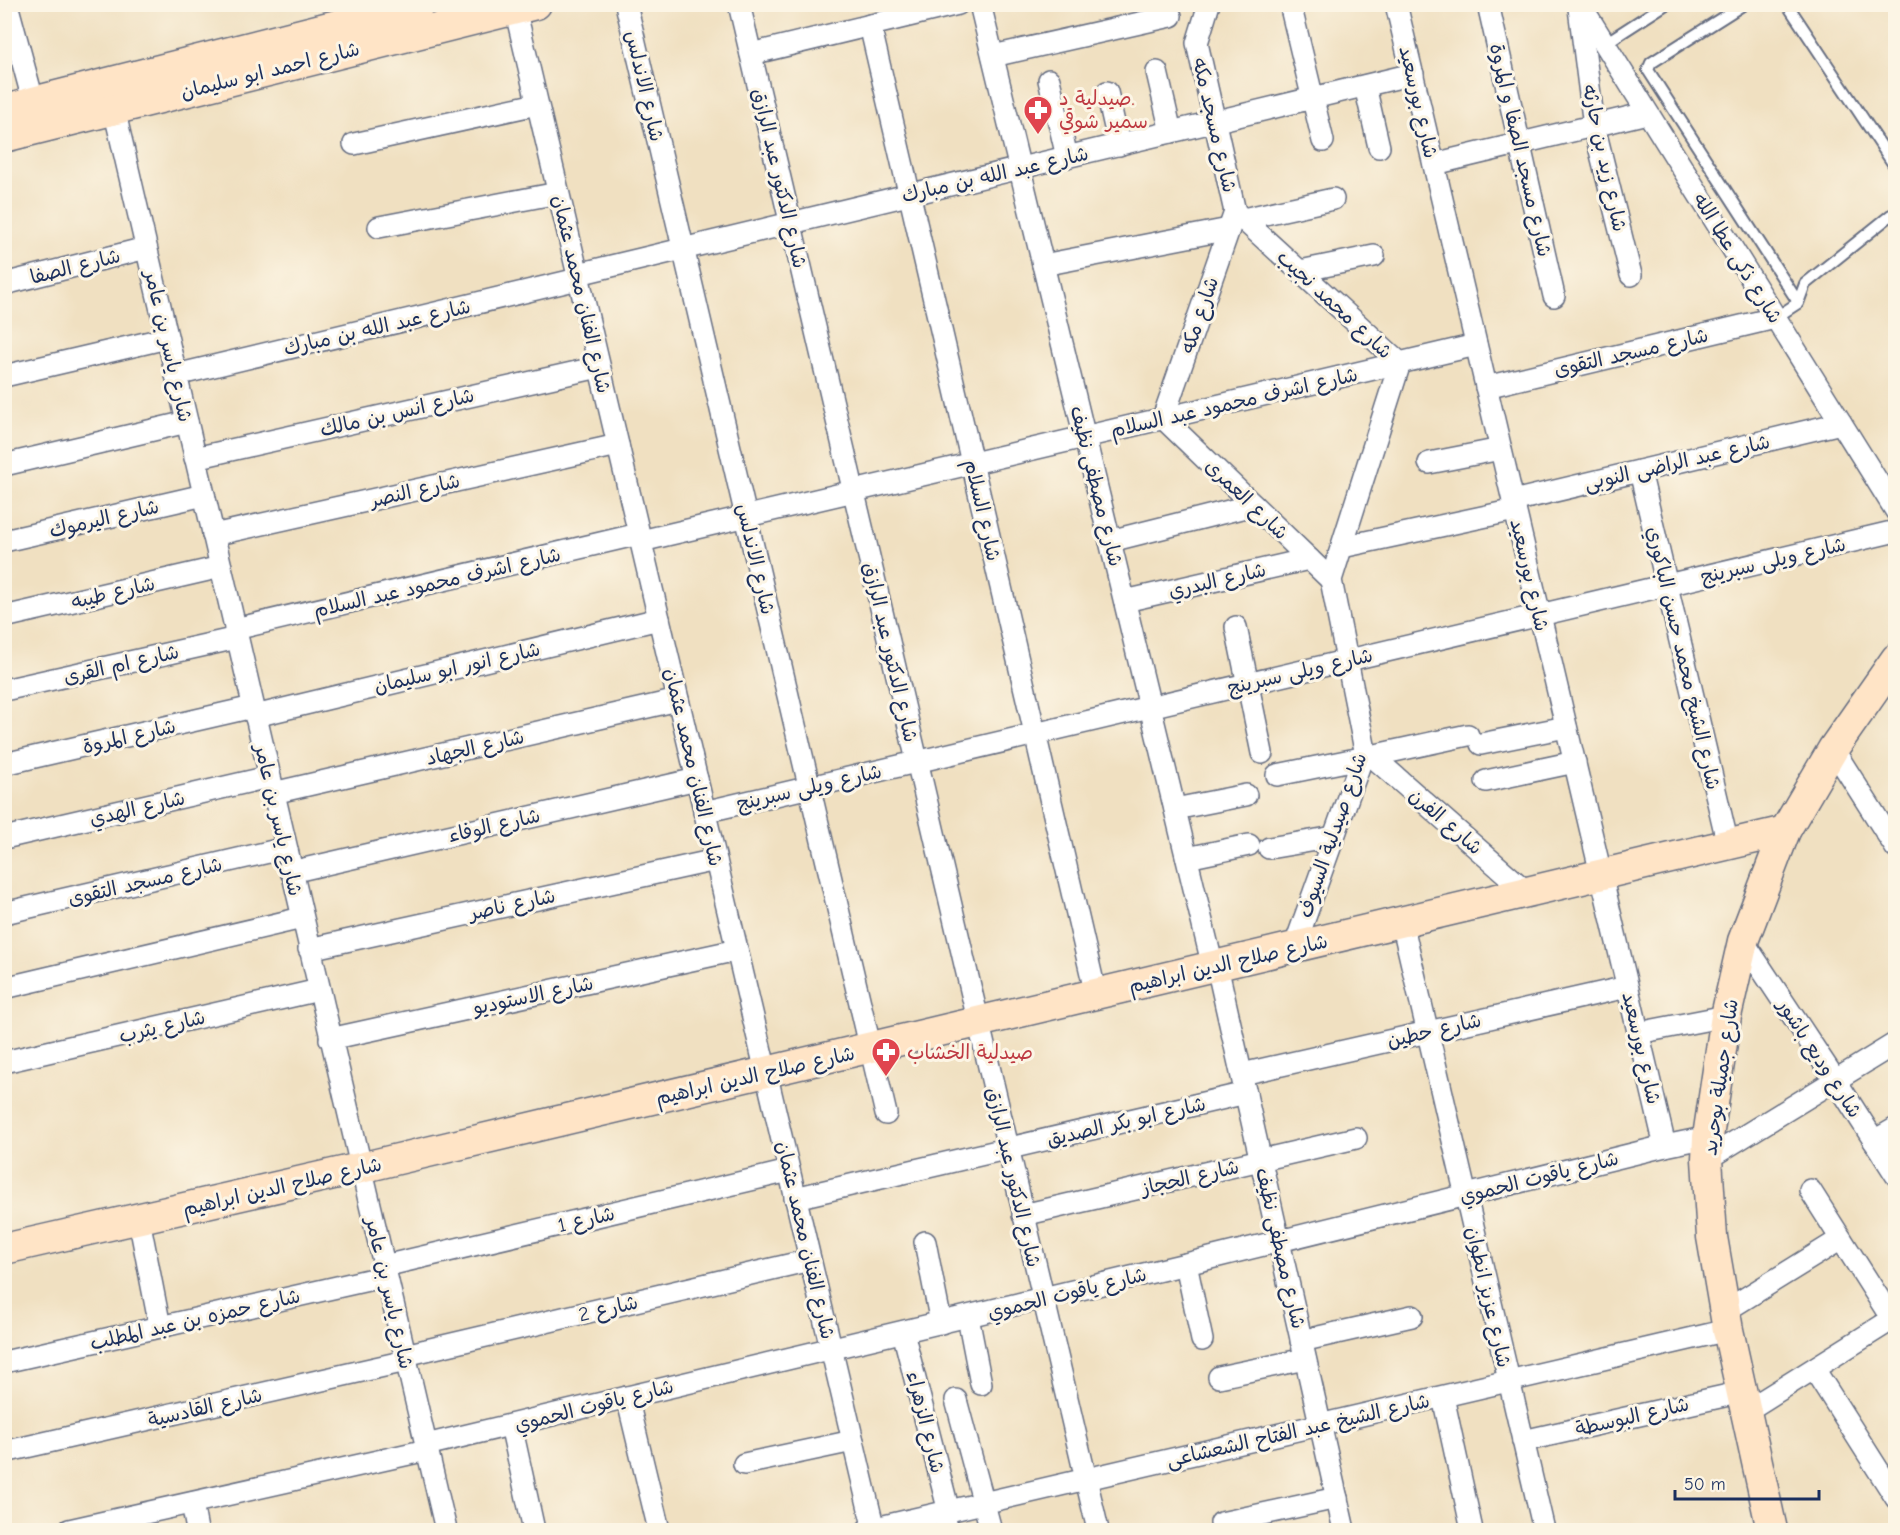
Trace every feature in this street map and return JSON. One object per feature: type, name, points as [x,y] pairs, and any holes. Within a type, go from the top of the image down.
[{"type":"street","points":[[7,4],[37,115]]},
{"type":"street","name":"شارع احمد ابو سليمان","points":[[4,138],[37,115],[153,85],[420,4]]},
{"type":"street","name":"شارع الاندلس","points":[[626,4],[886,1114]]},
{"type":"street","name":"شارع الدكتور عبد الرازق","points":[[739,4],[1098,1530]]},
{"type":"street","points":[[751,54],[958,4]]},
{"type":"street","name":"شارع مصطفى نظيف","points":[[980,4],[1175,809],[1244,1083],[1344,1530]]},
{"type":"street","name":"شارع مسجد مكه","points":[[1209,4],[1197,42],[1236,220]]},
{"type":"street","points":[[1290,4],[1323,141]]},
{"type":"street","name":"شارع بورسعيد","points":[[1396,4],[1665,1146]]},
{"type":"street","name":"شارع مسجد الصفا و المروة","points":[[1488,4],[1554,296]]},
{"type":"street","name":"شارع ذكى عطا الله","points":[[1579,4],[1896,511]]},
{"type":"street","name":"شارع زيد بن حارثه","points":[[1579,4],[1594,126],[1630,275]]},
{"type":"street","name":"شارع احمد ابو سليمان","points":[[4,111],[37,115],[114,109],[153,85],[521,6]]},
{"type":"street","name":"شارع الفنان محمد عثمان","points":[[521,6],[537,104],[853,1441],[872,1530]]},
{"type":"street","points":[[993,56],[1166,10],[1197,42]]},
{"type":"street","name":"شارع السلام","points":[[870,25],[1096,995]]},
{"type":"street","points":[[1157,72],[1171,132]]},
{"type":"street","name":"شارع عبد الله بن مبارك","points":[[176,375],[578,277],[683,249],[1413,74]]},
{"type":"street","points":[[1049,80],[1067,157]]},
{"type":"street","points":[[1365,86],[1379,147]]},
{"type":"street","points":[[1107,92],[1119,145]]},
{"type":"street","points":[[354,144],[537,104]]},
{"type":"street","name":"شارع ياسر بن عامر","points":[[114,109],[446,1530]]},
{"type":"street","points":[[1434,164],[1647,113]]},
{"type":"street","points":[[379,227],[558,193]]},
{"type":"street","points":[[1043,265],[1333,199]]},
{"type":"street","name":"شارع محمد نجيب","points":[[1236,220],[1300,271],[1400,363],[1331,580]]},
{"type":"street","name":"شارع مكه","points":[[1162,418],[1236,220]]},
{"type":"street","name":"شارع الصفا","points":[[4,284],[146,248]]},
{"type":"street","points":[[1300,271],[1374,256]]},
{"type":"street","name":"شارع مسجد التقوى","points":[[1486,387],[1775,318]]},
{"type":"street","points":[[4,376],[167,338]]},
{"type":"street","name":"شارع اشرف محمود عبد السلام","points":[[236,634],[640,537],[746,516],[1476,345]]},
{"type":"street","name":"شارع انس بن مالك","points":[[195,458],[599,367]]},
{"type":"street","name":"شارع العمرى","points":[[1162,418],[1331,580]]},
{"type":"street","points":[[4,465],[187,422]]},
{"type":"street","name":"شارع عبد الراضى النوبى","points":[[1342,547],[1514,505],[1640,471],[1841,423]]},
{"type":"street","name":"شارع النصر","points":[[213,535],[618,445]]},
{"type":"street","points":[[1429,463],[1501,448]]},
{"type":"street","name":"شارع الشيخ محمد حسن الباكوري","points":[[1640,471],[1728,845]]},
{"type":"street","name":"شارع اليرموك","points":[[4,542],[204,495]]},
{"type":"street","points":[[1110,541],[1253,505]]},
{"type":"street","name":"شارع ويلى سبرينج","points":[[704,812],[1896,531]]},
{"type":"street","name":"شارع البدري","points":[[1125,601],[1309,559]]},
{"type":"street","name":"شارع طيبه","points":[[4,616],[220,567]]},
{"type":"street","name":"شارع صيدلية السيوف","points":[[1294,948],[1366,755],[1331,580]]},
{"type":"street","name":"شارع انور ابو سليمان","points":[[254,712],[659,619]]},
{"type":"street","points":[[1236,627],[1262,753]]},
{"type":"street","name":"شارع ام القرى","points":[[4,690],[236,634]]},
{"type":"street","name":"شارع جميلة بوحريد","points":[[1769,1530],[1712,1237],[1707,1148],[1726,1016],[1743,941],[1785,831],[1833,749],[1896,659]]},
{"type":"street","name":"شارع الجهاد","points":[[271,785],[678,700]]},
{"type":"street","name":"شارع المروة","points":[[4,764],[254,712]]},
{"type":"street","points":[[1277,775],[1366,755],[1566,727]]},
{"type":"street","points":[[1833,749],[1896,848]]},
{"type":"street","name":"شارع الفرن","points":[[1366,755],[1528,892]]},
{"type":"street","points":[[1486,781],[1575,762]]},
{"type":"street","name":"شارع الوفاء","points":[[291,872],[697,779]]},
{"type":"street","name":"شارع الهدي","points":[[4,838],[271,785]]},
{"type":"street","points":[[1175,809],[1246,795]]},
{"type":"street","name":"شارع صلاح الدين ابراهيم","points":[[4,1250],[766,1073],[1785,831]]},
{"type":"street","points":[[1187,858],[1334,837]]},
{"type":"street","name":"شارع مسجد التقوى","points":[[4,913],[286,848]]},
{"type":"street","name":"شارع ناصر","points":[[309,949],[716,860]]},
{"type":"street","points":[[4,988],[302,918]]},
{"type":"street","name":"شارع عزيز انطوان","points":[[1402,922],[1544,1530]]},
{"type":"street","name":"شارع وديع باشور","points":[[1743,941],[1896,1175]]},
{"type":"street","name":"شارع الاستوديو","points":[[330,1039],[737,950]]},
{"type":"street","name":"شارع حطين","points":[[1244,1083],[1428,1032],[1627,987]]},
{"type":"street","name":"شارع يثرب","points":[[4,1062],[319,990]]},
{"type":"street","points":[[1638,1033],[1726,1016]]},
{"type":"street","name":"شارع ياقوت الحموي","points":[[69,1530],[426,1448],[511,1425],[1279,1242],[1665,1146],[1707,1148],[1836,1081],[1896,1043]]},
{"type":"street","name":"شارع ابو بكر الصديق","points":[[795,1198],[1007,1148],[1244,1083]]},
{"type":"street","points":[[1874,1141],[1896,1128]]},
{"type":"street","name":"شارع الحجاز","points":[[1023,1215],[1356,1138]]},
{"type":"street","name":"شارع 1","points":[[385,1271],[789,1171]]},
{"type":"street","points":[[1809,1190],[1894,1318]]},
{"type":"street","points":[[139,1219],[160,1327]]},
{"type":"street","name":"شارع الشيخ عبد الفتاح الشعشاعى","points":[[872,1530],[946,1518],[984,1503],[1509,1381],[1727,1321],[1841,1239]]},
{"type":"street","points":[[924,1242],[941,1323]]},
{"type":"street","name":"شارع 2","points":[[405,1358],[810,1260]]},
{"type":"street","points":[[1186,1264],[1202,1340]]},
{"type":"street","name":"شارع حمزه بن عبد المطلب","points":[[4,1362],[160,1327],[385,1271]]},
{"type":"street","points":[[1219,1377],[1412,1316]]},
{"type":"street","points":[[968,1317],[981,1384]]},
{"type":"street","name":"شارع البوسطة","points":[[1523,1441],[1744,1401],[1814,1369],[1894,1318]]},
{"type":"street","name":"شارع الزهراء","points":[[903,1332],[946,1518]]},
{"type":"street","name":"شارع القادسية","points":[[4,1452],[405,1358]]},
{"type":"street","points":[[1814,1369],[1896,1498]]},
{"type":"street","points":[[627,1397],[659,1530]]},
{"type":"street","points":[[1443,1397],[1472,1530]]},
{"type":"street","points":[[956,1400],[991,1530]]},
{"type":"street","points":[[511,1425],[534,1530]]},
{"type":"street","points":[[744,1464],[853,1441]]},
{"type":"street","points":[[1221,1523],[1337,1498]]},
{"type":"street","points":[[192,1503],[197,1530]]},
{"type":"lane","points":[[1604,44],[1666,4]]},
{"type":"lane","points":[[1744,4],[1650,63],[1648,70],[1798,302]]},
{"type":"lane","points":[[1787,4],[1896,168]]},
{"type":"lane","points":[[1775,318],[1798,302],[1805,284],[1891,215]]},
{"type":"place","name":"صيدلية د. سمير شوقي","points":[[1038,136]]},
{"type":"place","name":"صيدلية الخشاب","points":[[886,1078]]}]
